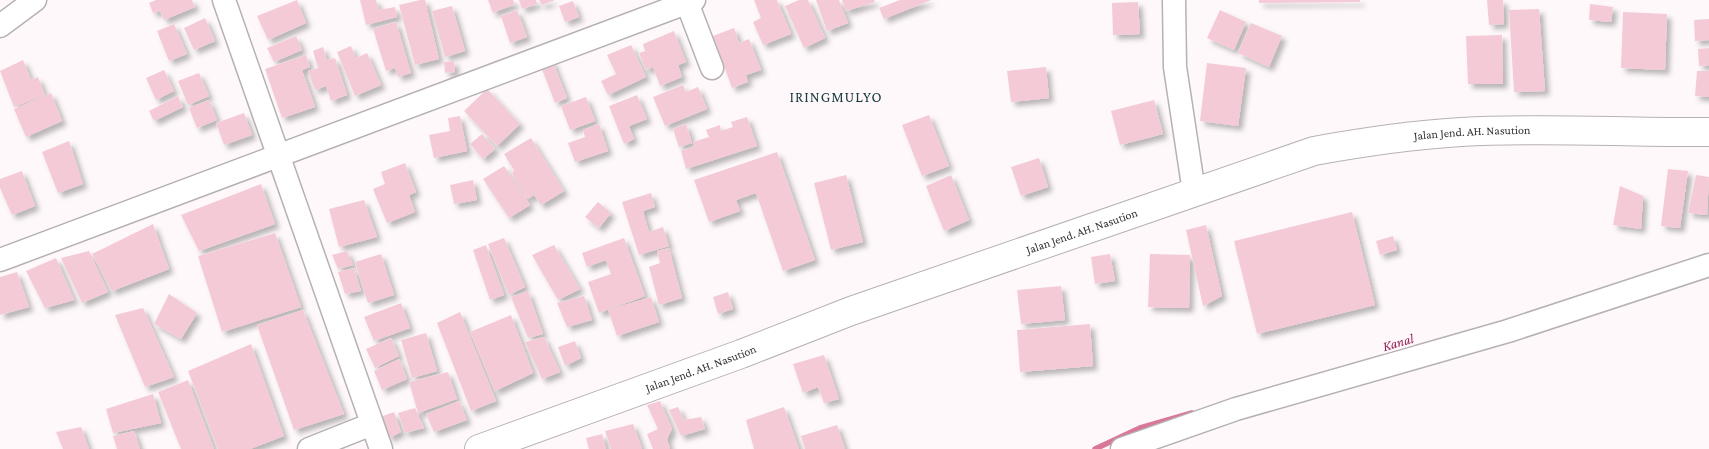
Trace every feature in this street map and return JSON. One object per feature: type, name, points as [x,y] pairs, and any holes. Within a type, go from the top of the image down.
[{"type":"highway","name":"Jalan Jend. AH. Nasution","points":[[479,449],[741,354],[851,311],[1314,151],[1380,139],[1462,132],[1535,130],[1709,132]]},
{"type":"street","points":[[0,26],[36,0]]},
{"type":"street","points":[[224,0],[381,449]]},
{"type":"street","points":[[1174,0],[1175,67],[1194,192]]},
{"type":"street","points":[[0,260],[689,1],[712,68]]},
{"type":"street","points":[[1122,449],[1236,409],[1508,331],[1709,265]]},
{"type":"street","points":[[309,449],[372,424]]},
{"type":"building","points":[[156,0],[192,0],[195,7],[164,20],[160,11],[153,13],[149,3]]},
{"type":"building","points":[[297,0],[306,23],[268,40],[257,16]]},
{"type":"building","points":[[360,0],[376,0],[379,10],[395,7],[397,17],[366,25]]},
{"type":"building","points":[[425,0],[439,59],[415,65],[399,5]]},
{"type":"building","points":[[488,0],[513,0],[515,4],[493,13]]},
{"type":"building","points":[[519,0],[536,0],[537,4],[522,9]]},
{"type":"building","points":[[539,0],[555,0],[542,5]]},
{"type":"building","points":[[754,0],[777,0],[791,34],[763,45],[753,22],[761,18]]},
{"type":"building","points":[[799,0],[808,0],[825,38],[804,48],[785,6]]},
{"type":"building","points":[[816,0],[839,0],[848,23],[827,31]]},
{"type":"building","points":[[842,0],[874,0],[875,2],[846,11]]},
{"type":"building","points":[[900,0],[931,0],[884,19],[879,8]]},
{"type":"building","points":[[1259,0],[1360,0],[1360,2],[1259,3]]},
{"type":"building","points":[[1487,0],[1503,0],[1504,24],[1489,25]]},
{"type":"building","points":[[573,1],[579,17],[565,22],[559,6]]},
{"type":"building","points":[[1138,2],[1140,34],[1113,35],[1112,3]]},
{"type":"building","points":[[1590,4],[1613,7],[1611,22],[1589,20]]},
{"type":"building","points":[[452,6],[465,51],[445,57],[432,11]]},
{"type":"building","points":[[1539,9],[1545,91],[1514,92],[1509,10]]},
{"type":"building","points":[[517,10],[527,37],[510,43],[501,16]]},
{"type":"building","points":[[1220,10],[1246,22],[1234,50],[1207,38]]},
{"type":"building","points":[[1623,12],[1667,14],[1665,70],[1621,68]]},
{"type":"building","points":[[205,18],[215,41],[194,50],[184,28]]},
{"type":"building","points":[[1709,19],[1709,40],[1695,41],[1694,20]]},
{"type":"building","points":[[396,22],[411,73],[398,77],[395,68],[386,71],[373,29]]},
{"type":"building","points":[[1251,23],[1282,36],[1269,67],[1238,53]]},
{"type":"building","points":[[174,24],[187,54],[169,61],[157,31]]},
{"type":"building","points":[[734,28],[739,43],[749,39],[761,70],[746,75],[748,82],[732,88],[713,36]]},
{"type":"building","points":[[674,31],[686,62],[678,65],[682,77],[660,86],[653,67],[646,70],[639,53],[645,51],[643,44]]},
{"type":"building","points":[[1502,35],[1503,84],[1468,84],[1466,36]]},
{"type":"building","points":[[296,36],[302,50],[274,62],[267,48]]},
{"type":"building","points":[[631,45],[646,77],[608,95],[601,81],[616,74],[607,55]]},
{"type":"building","points":[[351,46],[356,58],[367,53],[381,85],[355,96],[337,52]]},
{"type":"building","points":[[323,47],[327,60],[335,58],[347,95],[331,101],[326,86],[315,90],[308,71],[318,68],[313,51]]},
{"type":"building","points":[[1709,48],[1709,65],[1699,66],[1698,49]]},
{"type":"building","points":[[306,55],[310,67],[302,70],[315,107],[282,118],[265,69]]},
{"type":"building","points":[[23,60],[31,80],[38,77],[45,95],[14,107],[0,71]]},
{"type":"building","points":[[552,60],[567,98],[555,103],[540,64]]},
{"type":"building","points":[[454,61],[455,72],[445,73],[444,62]]},
{"type":"building","points":[[1207,63],[1246,68],[1238,126],[1200,121]]},
{"type":"building","points":[[1046,67],[1049,98],[1011,102],[1007,71]]},
{"type":"building","points":[[164,70],[174,91],[156,100],[146,78]]},
{"type":"building","points":[[1697,71],[1709,71],[1709,97],[1695,96]]},
{"type":"building","points":[[199,73],[209,96],[188,105],[178,81]]},
{"type":"building","points":[[683,85],[686,92],[698,87],[707,109],[665,126],[653,97]]},
{"type":"building","points":[[487,89],[520,124],[497,146],[464,111]]},
{"type":"building","points":[[51,93],[62,121],[26,137],[14,109]]},
{"type":"building","points":[[637,95],[647,119],[629,126],[634,139],[624,144],[609,106]]},
{"type":"building","points":[[178,96],[183,107],[154,121],[149,111]]},
{"type":"building","points":[[586,97],[595,121],[570,130],[561,106]]},
{"type":"building","points":[[209,100],[217,120],[197,128],[189,108]]},
{"type":"building","points":[[1154,100],[1163,134],[1120,145],[1111,111]]},
{"type":"building","points":[[244,113],[252,135],[224,145],[216,123]]},
{"type":"building","points":[[929,115],[949,166],[922,176],[902,125]]},
{"type":"building","points":[[460,116],[467,151],[434,158],[429,135],[450,131],[448,118]]},
{"type":"building","points":[[747,117],[757,146],[686,169],[681,151],[695,146],[693,142],[709,137],[706,130],[720,125],[721,131],[733,127],[731,122]]},
{"type":"building","points":[[599,124],[608,151],[575,162],[568,143],[585,137],[583,130]]},
{"type":"building","points":[[686,124],[692,143],[679,147],[673,129]]},
{"type":"building","points":[[482,134],[495,149],[483,159],[470,144]]},
{"type":"building","points":[[531,138],[564,191],[541,205],[534,195],[527,199],[512,174],[514,170],[504,154]]},
{"type":"building","points":[[69,141],[83,184],[58,193],[42,152]]},
{"type":"building","points":[[777,152],[815,260],[783,271],[756,193],[736,200],[740,211],[709,222],[694,180]]},
{"type":"building","points":[[1039,158],[1048,187],[1021,196],[1011,167]]},
{"type":"building","points":[[405,163],[416,192],[409,195],[415,212],[387,223],[373,189],[385,184],[381,172]]},
{"type":"building","points":[[504,166],[530,205],[509,218],[483,179]]},
{"type":"building","points":[[1668,169],[1688,171],[1680,228],[1661,226]]},
{"type":"building","points":[[22,171],[35,206],[12,215],[0,188],[0,179]]},
{"type":"building","points":[[846,175],[863,242],[831,250],[814,183]]},
{"type":"building","points":[[951,175],[969,220],[944,231],[926,186]]},
{"type":"building","points":[[1696,175],[1709,177],[1707,215],[1688,213]]},
{"type":"building","points":[[473,180],[477,200],[454,204],[450,185]]},
{"type":"building","points":[[261,184],[275,224],[199,251],[181,215]]},
{"type":"building","points":[[1620,186],[1643,196],[1641,229],[1613,225]]},
{"type":"building","points":[[651,193],[655,207],[643,211],[649,232],[663,227],[669,246],[639,255],[622,202]]},
{"type":"building","points":[[364,200],[377,237],[339,247],[329,209]]},
{"type":"building","points":[[598,202],[611,213],[599,228],[585,217]]},
{"type":"building","points":[[1352,212],[1375,305],[1257,334],[1234,241]]},
{"type":"building","points":[[153,224],[169,269],[112,291],[92,254]]},
{"type":"building","points":[[1206,225],[1222,296],[1203,306],[1186,230]]},
{"type":"building","points":[[275,233],[301,307],[222,332],[198,256]]},
{"type":"building","points":[[1393,236],[1397,250],[1380,255],[1376,241]]},
{"type":"building","points":[[504,238],[525,287],[509,295],[488,244]]},
{"type":"building","points":[[624,238],[645,296],[599,313],[588,282],[611,274],[606,260],[587,267],[582,253]]},
{"type":"building","points":[[486,245],[504,295],[490,300],[473,250]]},
{"type":"building","points":[[554,245],[580,289],[558,300],[532,255]]},
{"type":"building","points":[[669,248],[682,298],[659,305],[649,267],[660,263],[657,251]]},
{"type":"building","points":[[89,251],[108,292],[82,303],[61,258]]},
{"type":"building","points":[[347,251],[353,265],[338,269],[332,255]]},
{"type":"building","points":[[381,254],[394,295],[368,303],[355,262]]},
{"type":"building","points":[[1110,254],[1115,281],[1095,284],[1091,257]]},
{"type":"building","points":[[1150,254],[1190,255],[1189,308],[1148,307]]},
{"type":"building","points":[[56,258],[74,300],[45,308],[26,271]]},
{"type":"building","points":[[354,268],[361,291],[345,294],[338,272]]},
{"type":"building","points":[[17,272],[29,307],[0,315],[0,277]]},
{"type":"building","points":[[1061,286],[1065,320],[1021,324],[1017,290]]},
{"type":"building","points":[[528,291],[543,334],[528,338],[511,297]]},
{"type":"building","points":[[728,292],[733,309],[718,314],[713,297]]},
{"type":"building","points":[[169,294],[197,313],[181,339],[154,324]]},
{"type":"building","points":[[584,296],[592,320],[567,327],[557,303]]},
{"type":"building","points":[[651,297],[659,322],[617,336],[608,310]]},
{"type":"building","points":[[401,303],[410,328],[374,341],[364,317]]},
{"type":"building","points":[[143,308],[174,377],[145,387],[115,315]]},
{"type":"building","points":[[303,310],[344,414],[294,430],[257,325]]},
{"type":"building","points":[[460,312],[496,401],[471,411],[437,323]]},
{"type":"building","points":[[511,315],[533,373],[495,391],[470,332]]},
{"type":"building","points":[[1090,324],[1093,366],[1020,372],[1017,330]]},
{"type":"building","points":[[426,333],[437,371],[412,378],[401,340]]},
{"type":"building","points":[[544,337],[560,372],[542,379],[525,342]]},
{"type":"building","points":[[391,338],[399,356],[375,368],[366,349]]},
{"type":"building","points":[[575,341],[581,358],[565,366],[558,347]]},
{"type":"building","points":[[251,344],[284,436],[250,449],[218,449],[188,371]]},
{"type":"building","points":[[824,355],[839,399],[824,403],[818,387],[803,393],[793,364]]},
{"type":"building","points":[[399,359],[407,379],[382,390],[374,371]]},
{"type":"building","points":[[448,372],[457,399],[418,413],[409,382]]},
{"type":"building","points":[[188,380],[214,449],[181,449],[158,392]]},
{"type":"building","points":[[153,394],[161,423],[113,433],[106,409]]},
{"type":"building","points":[[459,401],[467,420],[434,432],[426,414]]},
{"type":"building","points":[[660,401],[672,429],[667,439],[670,449],[653,449],[647,434],[658,429],[647,405]]},
{"type":"building","points":[[678,407],[684,420],[701,417],[705,429],[681,436],[669,410]]},
{"type":"building","points":[[784,407],[799,449],[754,449],[746,420]]},
{"type":"building","points":[[415,408],[424,428],[405,433],[398,413]]},
{"type":"building","points":[[394,412],[401,432],[389,438],[380,417]]},
{"type":"building","points":[[633,424],[642,449],[611,449],[605,431]]},
{"type":"building","points":[[837,425],[845,449],[805,449],[801,436]]},
{"type":"building","points":[[81,427],[89,449],[63,449],[56,432]]},
{"type":"building","points":[[134,431],[140,449],[117,449],[113,436]]},
{"type":"building","points":[[602,434],[606,449],[589,449],[586,438]]},
{"type":"waterway","name":"Kanal","points":[[1095,449],[1140,428],[1192,413]]},
{"type":"district","name":"IRINGMULYO","points":[[836,97]]}]
